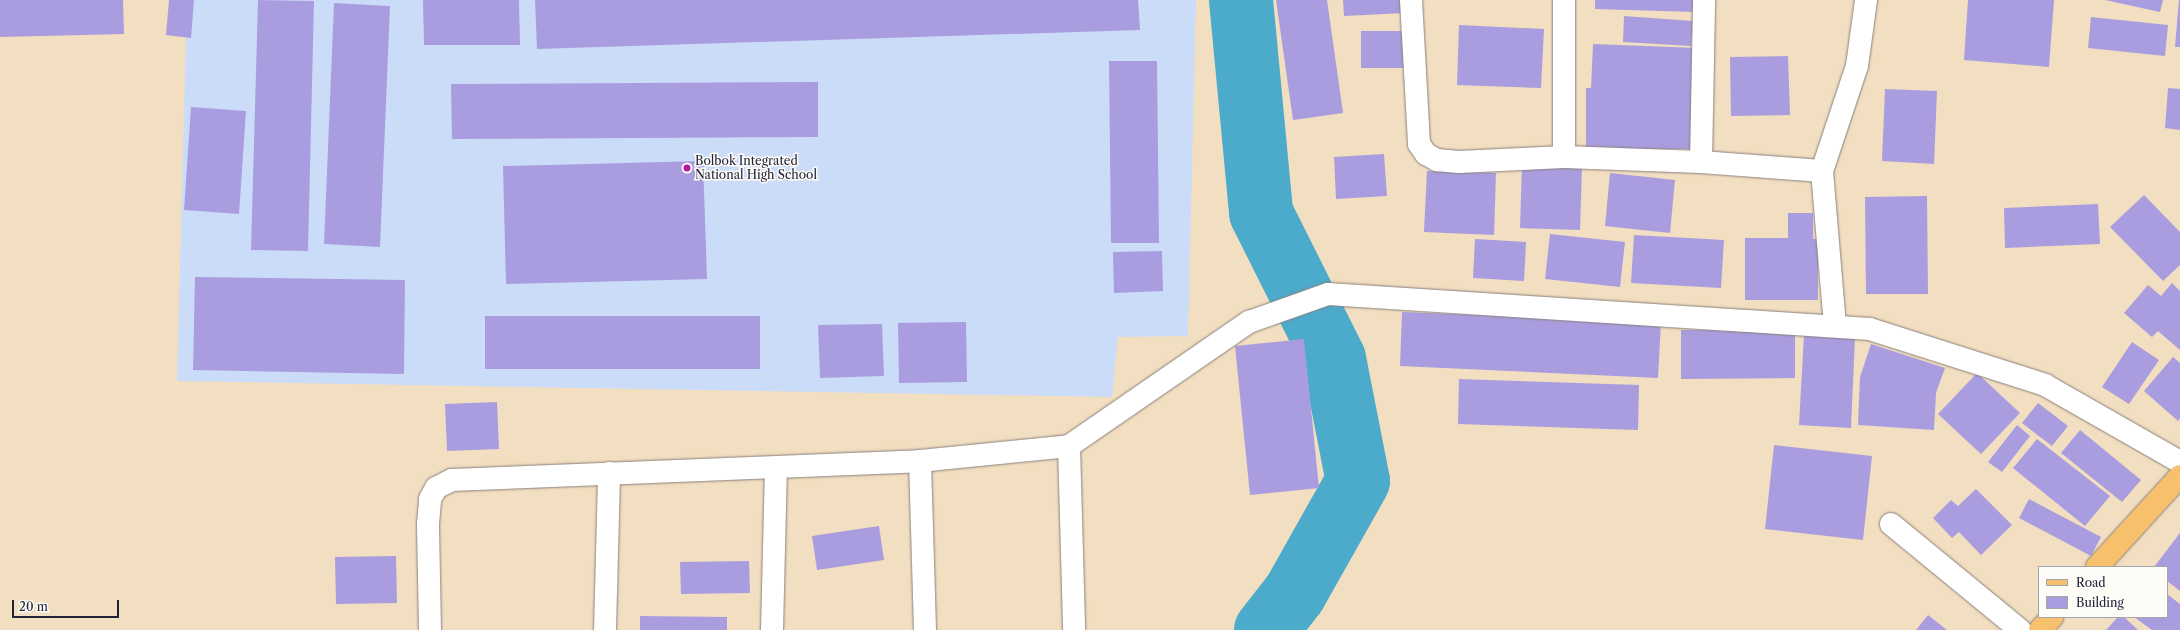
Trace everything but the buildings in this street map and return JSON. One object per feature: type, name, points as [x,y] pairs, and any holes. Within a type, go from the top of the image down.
[{"type":"main road","points":[[2098,566],[2180,476]]},
{"type":"main road","points":[[2040,630],[2051,618]]},
{"type":"street","points":[[1412,0],[1420,144],[1426,154],[1437,160],[1458,162],[1564,157],[1700,162],[1822,171]]},
{"type":"street","points":[[1564,0],[1564,157]]},
{"type":"street","points":[[1700,162],[1704,0]]},
{"type":"street","points":[[1835,326],[1822,171],[1857,66],[1866,0]]},
{"type":"street","points":[[430,630],[428,524],[430,499],[436,488],[452,480],[920,461],[1069,446],[1249,322],[1328,294],[1870,329],[2045,385],[2180,462]]},
{"type":"street","points":[[1069,446],[1074,630]]},
{"type":"street","points":[[920,461],[925,630]]},
{"type":"street","points":[[772,630],[776,468]]},
{"type":"street","points":[[605,630],[609,473]]},
{"type":"street","points":[[1891,524],[2020,630]]},
{"type":"shaded area","name":"Bolbok Integrated National High School","points":[[187,0],[1196,0],[1188,336],[1118,337],[1112,397],[177,381]]},
{"type":"waterway","points":[[1241,0],[1261,213],[1334,359],[1358,481],[1295,593],[1266,630]]},
{"type":"place","name":"Bolbok Integrated National High School","points":[[687,168]]}]
